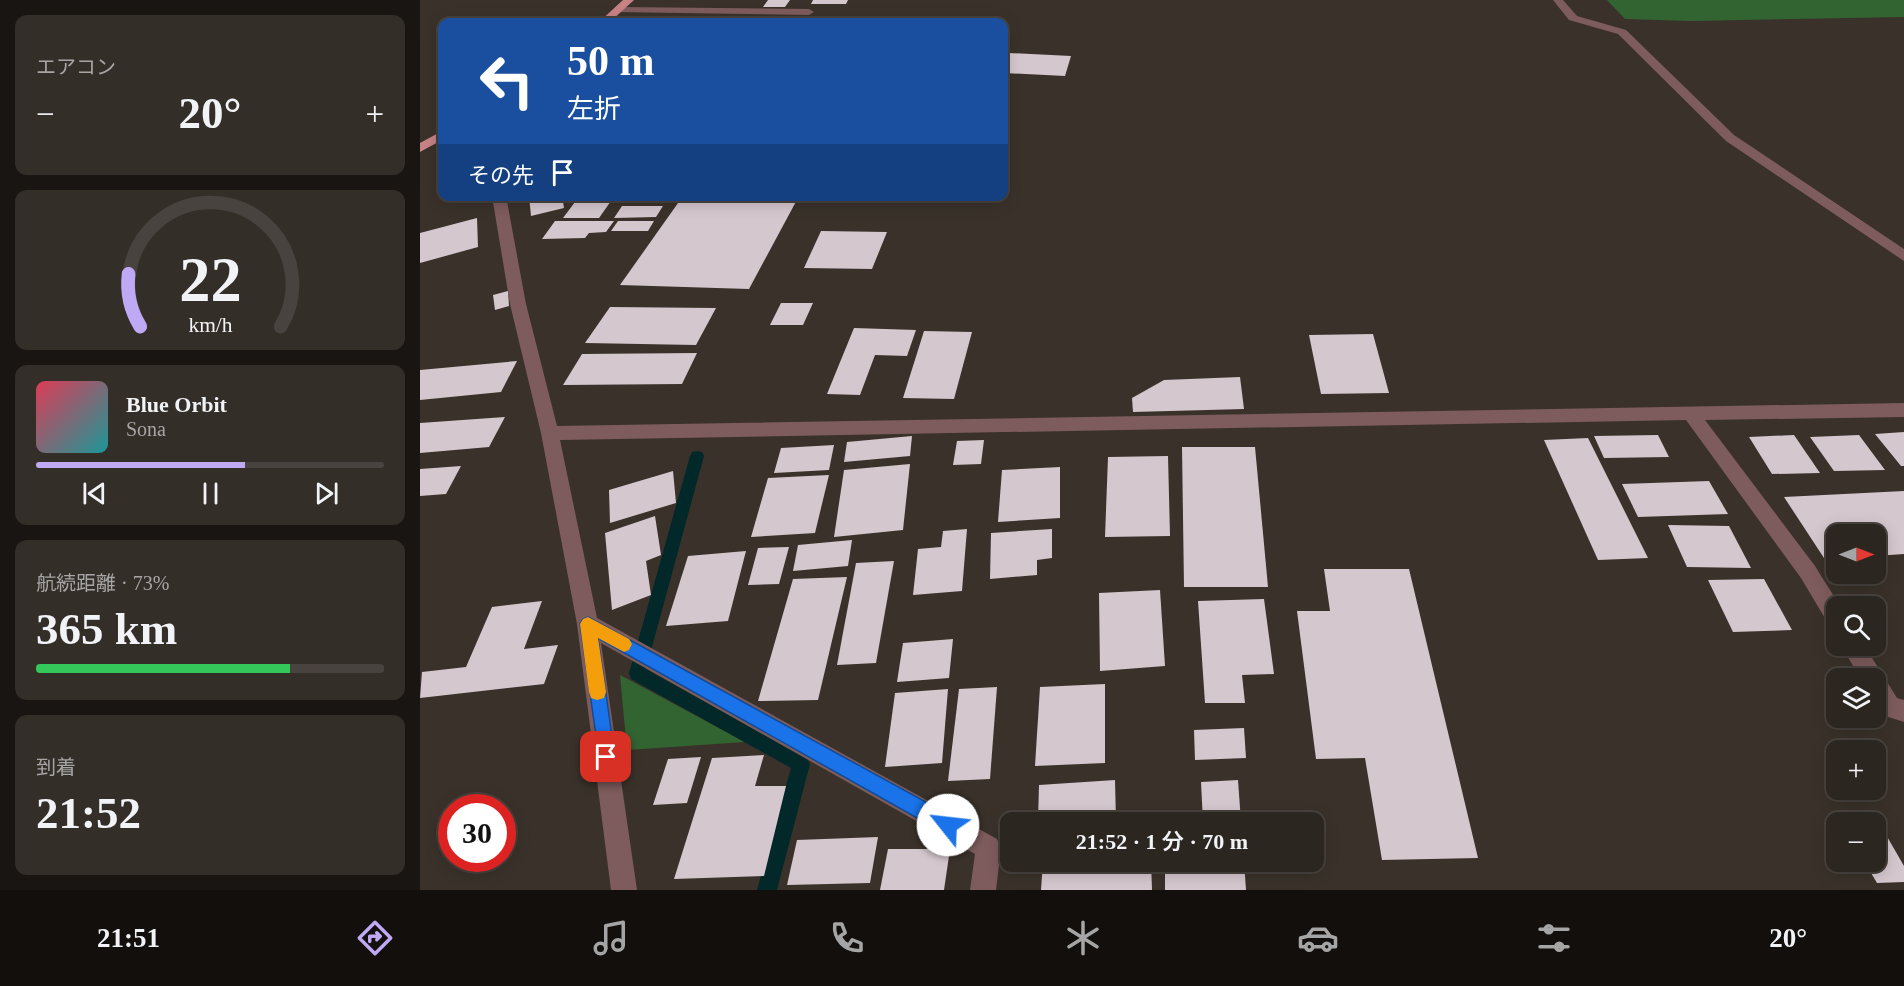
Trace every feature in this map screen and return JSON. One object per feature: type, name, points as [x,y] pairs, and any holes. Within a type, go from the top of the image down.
[{"type":"main road","points":[[609,18],[629,0]]},
{"type":"main road","points":[[420,148],[438,137]]},
{"type":"street","points":[[1558,0],[1573,18],[1622,32],[1730,138],[1904,256]]},
{"type":"street","points":[[620,10],[809,12]]},
{"type":"street","points":[[500,201],[518,304],[550,433],[588,624],[624,890]]},
{"type":"street","points":[[550,433],[1904,410]]},
{"type":"street","points":[[1690,413],[1808,572],[1826,602]]},
{"type":"street","points":[[588,624],[988,848],[983,890]]},
{"type":"street","points":[[1886,700],[1890,707],[1904,711]]},
{"type":"green space","points":[[1607,0],[1904,0],[1904,17],[1691,21],[1625,19]]},
{"type":"green space","points":[[620,675],[745,742],[627,750]]},
{"type":"building","points":[[768,0],[790,0],[785,7],[763,7]]},
{"type":"building","points":[[813,0],[848,0],[846,4],[811,4]]},
{"type":"building","points":[[1009,53],[1071,56],[1065,76],[1008,73]]},
{"type":"building","points":[[530,201],[563,201],[564,208],[531,216]]},
{"type":"building","points":[[611,201],[599,218],[563,218],[575,202]]},
{"type":"building","points":[[679,201],[796,201],[749,289],[620,285]]},
{"type":"building","points":[[622,206],[663,206],[656,217],[614,218]]},
{"type":"building","points":[[477,218],[478,247],[420,263],[420,233]]},
{"type":"building","points":[[555,221],[614,221],[606,232],[589,233],[585,238],[542,239]]},
{"type":"building","points":[[618,221],[654,221],[648,231],[611,231]]},
{"type":"building","points":[[821,231],[887,232],[872,269],[804,268]]},
{"type":"building","points":[[508,291],[509,306],[495,310],[493,295]]},
{"type":"building","points":[[781,303],[813,303],[803,325],[770,325]]},
{"type":"building","points":[[610,307],[716,308],[696,345],[585,343]]},
{"type":"building","points":[[854,328],[916,330],[907,356],[875,355],[860,395],[827,394]]},
{"type":"building","points":[[924,331],[972,332],[954,399],[903,398]]},
{"type":"building","points":[[1373,334],[1389,393],[1321,394],[1309,335]]},
{"type":"building","points":[[697,353],[682,384],[563,385],[582,354]]},
{"type":"building","points":[[517,361],[501,392],[420,400],[420,370]]},
{"type":"building","points":[[1240,377],[1244,409],[1133,412],[1132,398],[1164,380]]},
{"type":"building","points":[[505,417],[489,447],[420,453],[420,423]]},
{"type":"building","points":[[1904,432],[1904,466],[1901,466],[1875,434]]},
{"type":"building","points":[[1658,435],[1669,457],[1604,458],[1594,436]]},
{"type":"building","points":[[1794,435],[1820,473],[1772,474],[1749,437]]},
{"type":"building","points":[[1859,435],[1885,470],[1834,471],[1810,437]]},
{"type":"building","points":[[912,436],[910,456],[844,462],[847,442]]},
{"type":"building","points":[[1588,438],[1648,558],[1598,560],[1544,440]]},
{"type":"building","points":[[984,440],[981,464],[953,465],[957,441]]},
{"type":"building","points":[[834,445],[829,470],[774,473],[781,448]]},
{"type":"building","points":[[1182,447],[1255,447],[1268,587],[1184,587]]},
{"type":"building","points":[[1168,456],[1170,536],[1105,537],[1108,457]]},
{"type":"building","points":[[910,464],[903,530],[834,537],[844,470]]},
{"type":"building","points":[[461,466],[446,494],[420,496],[420,469]]},
{"type":"building","points":[[1060,467],[1060,518],[998,522],[1002,470]]},
{"type":"building","points":[[673,471],[676,503],[610,523],[609,490]]},
{"type":"building","points":[[829,475],[815,533],[751,537],[768,478]]},
{"type":"building","points":[[1709,481],[1728,514],[1638,517],[1622,484]]},
{"type":"building","points":[[1904,491],[1904,554],[1886,555],[1886,524],[1826,524],[1826,558],[1824,558],[1784,497]]},
{"type":"building","points":[[655,516],[661,555],[646,561],[651,595],[612,610],[605,533]]},
{"type":"building","points":[[1668,525],[1729,526],[1751,568],[1687,567]]},
{"type":"building","points":[[967,529],[962,591],[913,595],[918,549],[941,547],[943,531]]},
{"type":"building","points":[[1052,529],[1052,558],[1037,560],[1037,575],[990,579],[991,533]]},
{"type":"building","points":[[852,540],[848,566],[793,571],[798,545]]},
{"type":"building","points":[[789,547],[779,584],[748,585],[758,548]]},
{"type":"building","points":[[746,551],[728,621],[666,626],[688,556]]},
{"type":"building","points":[[894,561],[876,663],[837,665],[856,563]]},
{"type":"building","points":[[1324,569],[1409,569],[1478,858],[1382,860],[1365,758],[1316,759],[1297,611],[1330,611]]},
{"type":"building","points":[[847,577],[818,700],[758,701],[793,579]]},
{"type":"building","points":[[1764,579],[1792,630],[1733,632],[1708,580]]},
{"type":"building","points":[[1160,590],[1165,666],[1100,671],[1099,593]]},
{"type":"building","points":[[1264,599],[1274,674],[1242,675],[1245,703],[1205,703],[1198,601]]},
{"type":"building","points":[[542,601],[524,649],[558,645],[544,684],[420,698],[422,672],[466,667],[492,607]]},
{"type":"building","points":[[953,639],[949,678],[897,682],[903,643]]},
{"type":"building","points":[[1105,684],[1105,763],[1035,766],[1040,687]]},
{"type":"building","points":[[997,687],[990,779],[948,781],[959,689]]},
{"type":"building","points":[[948,689],[942,763],[885,767],[895,693]]},
{"type":"building","points":[[1244,728],[1246,758],[1195,760],[1194,730]]},
{"type":"building","points":[[764,755],[755,786],[786,786],[764,876],[674,879],[712,758]]},
{"type":"building","points":[[701,757],[687,803],[653,805],[668,759]]},
{"type":"building","points":[[1115,780],[1116,812],[1038,812],[1039,785]]},
{"type":"building","points":[[1238,780],[1240,812],[1202,812],[1201,782]]},
{"type":"building","points":[[1886,835],[1904,866],[1904,882],[1877,883],[1870,872],[1886,872]]},
{"type":"building","points":[[878,837],[870,883],[787,885],[797,840]]},
{"type":"building","points":[[888,849],[950,849],[944,890],[880,890]]},
{"type":"building","points":[[1042,872],[1151,872],[1152,890],[1041,890]]},
{"type":"building","points":[[1165,872],[1245,872],[1246,890],[1165,890]]},
{"type":"waterway","points":[[697,456],[637,673],[801,764],[767,890]]},
{"type":"slow traffic","points":[[597,692],[588,624],[624,644]]},
{"type":"route","points":[[606,757],[588,624],[948,825]]}]
